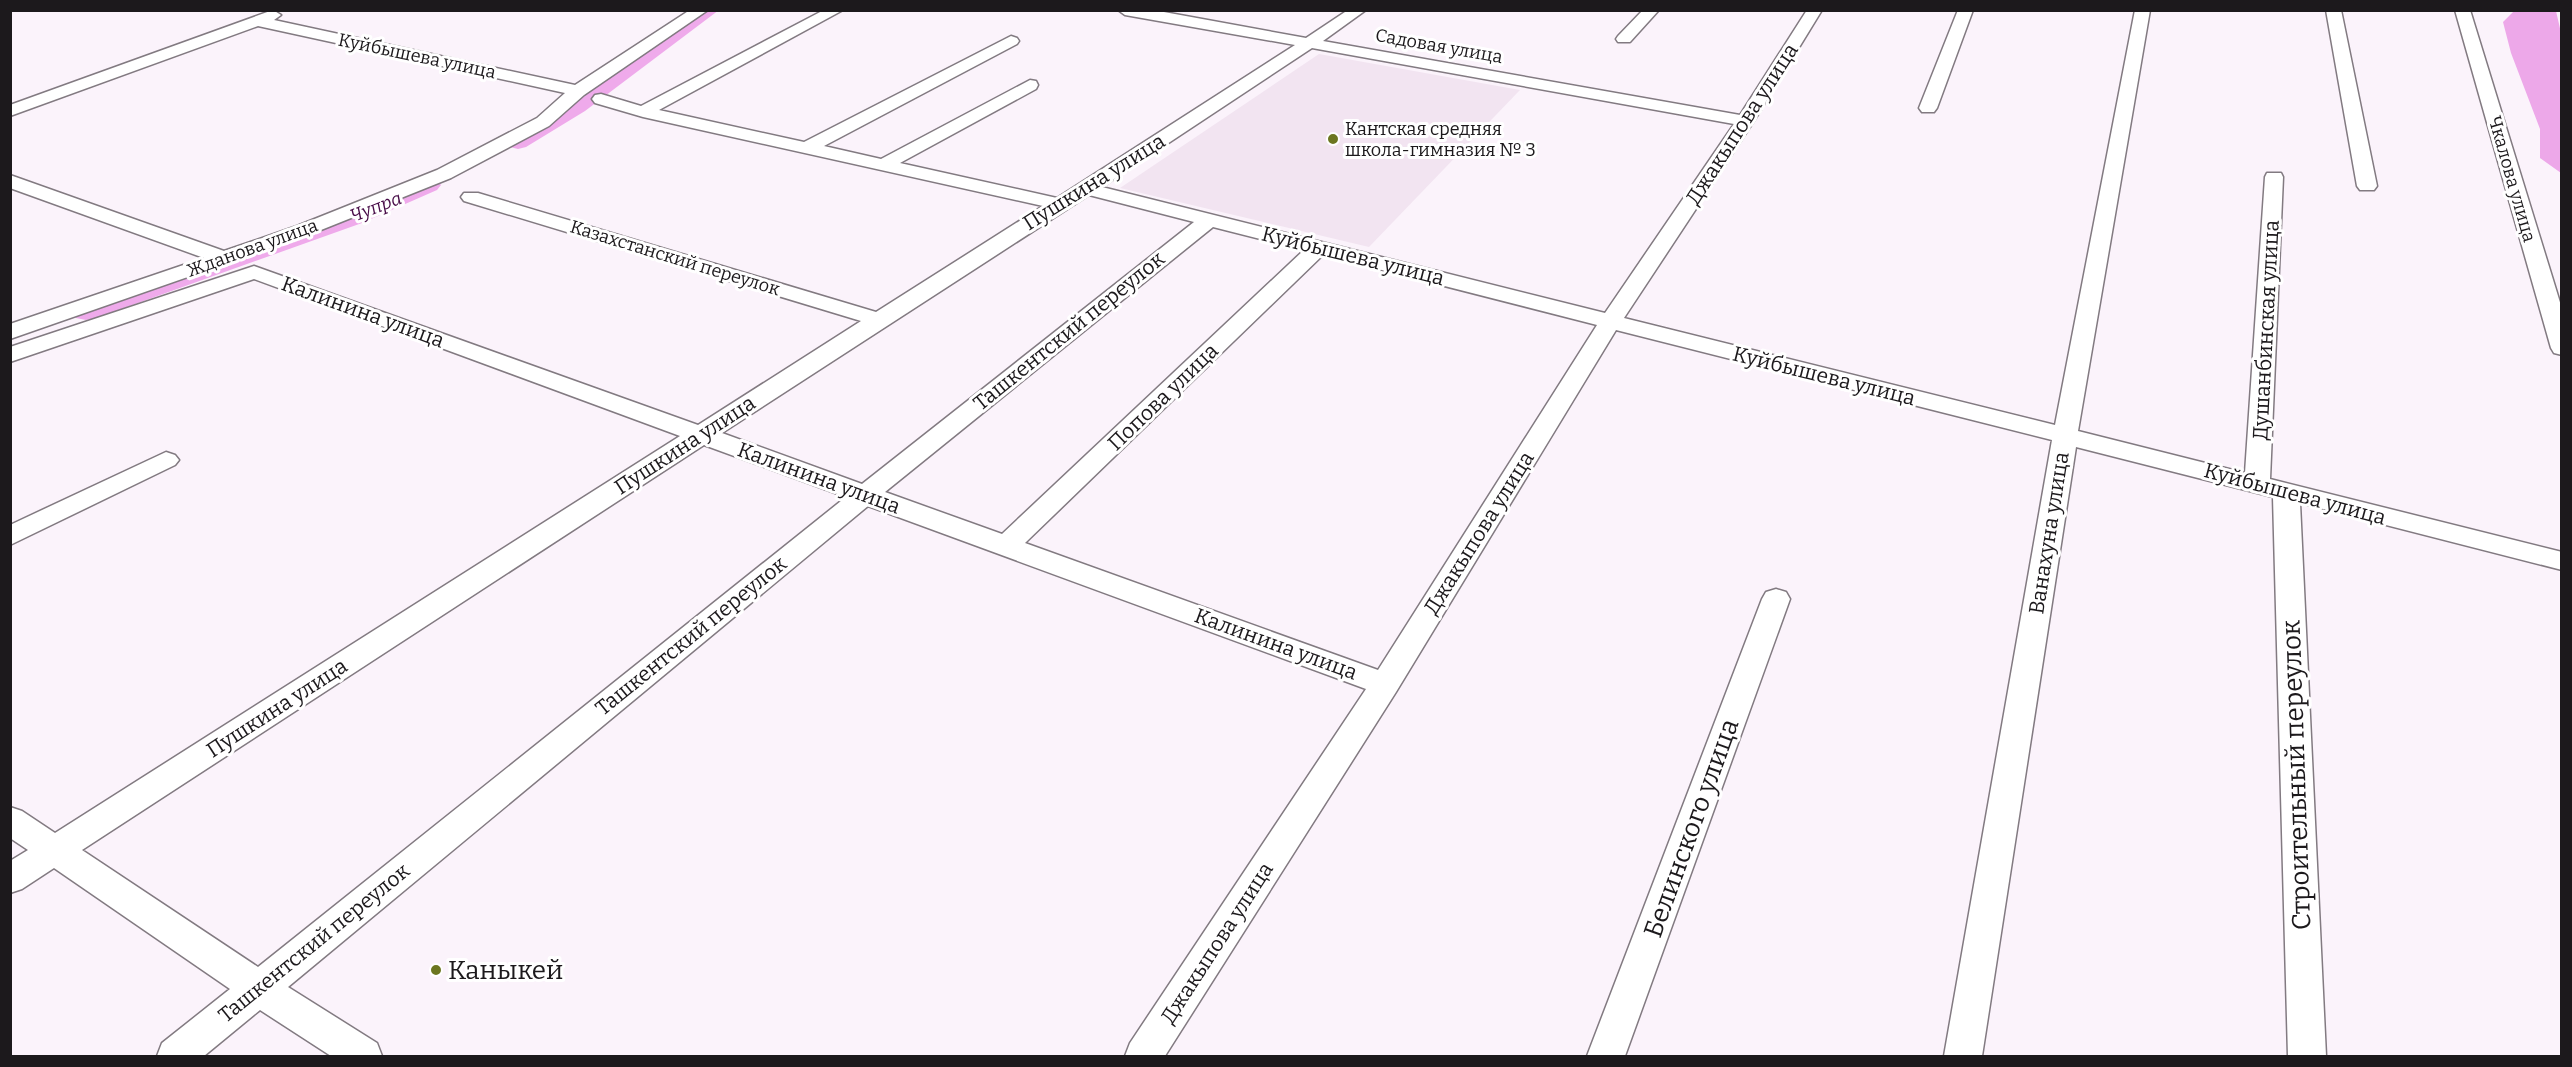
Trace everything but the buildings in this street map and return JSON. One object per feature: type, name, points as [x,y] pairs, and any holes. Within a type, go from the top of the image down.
[{"type":"street","points":[[10,111],[285,10]]},
{"type":"street","name":"Жданова улица","points":[[10,332],[304,230],[444,174],[502,146],[543,122],[578,91],[701,10]]},
{"type":"street","points":[[643,112],[836,10]]},
{"type":"street","name":"Садовая улица","points":[[1125,10],[1745,122]]},
{"type":"street","name":"Пушкина улица","points":[[10,879],[1059,204],[1086,189],[1359,10]]},
{"type":"street","points":[[1624,39],[1652,10]]},
{"type":"street","name":"Джакыпова улица","points":[[1144,1056],[1385,684],[1610,322],[1745,122],[1815,10]]},
{"type":"street","points":[[1928,108],[1966,10]]},
{"type":"street","name":"Ванахуна улица","points":[[1963,1056],[2065,437],[2142,10]]},
{"type":"street","points":[[2333,10],[2367,186]]},
{"type":"street","name":"Чкалова улица","points":[[2462,10],[2562,348]]},
{"type":"street","name":"Куйбышева улица","points":[[257,21],[578,91]]},
{"type":"street","points":[[807,148],[1011,41]]},
{"type":"street","points":[[883,165],[1030,85]]},
{"type":"street","points":[[601,99],[643,112],[1059,204]]},
{"type":"street","name":"Душанбинская улица","points":[[2271,488],[2274,177]]},
{"type":"street","points":[[10,181],[224,258]]},
{"type":"street","name":"Куйбышева улица","points":[[1086,189],[2562,561]]},
{"type":"street","name":"Казахстанский переулок","points":[[471,197],[880,320]]},
{"type":"street","name":"Ташкентский переулок","points":[[176,1056],[864,495],[1209,220]]},
{"type":"street","name":"Попова улица","points":[[1007,545],[1318,248]]},
{"type":"street","name":"Калинина улица","points":[[10,355],[254,272],[1385,684]]},
{"type":"street","points":[[10,536],[166,460]]},
{"type":"street","name":"Строительный переулок","points":[[2271,488],[2307,1056]]},
{"type":"street","name":"Белинского улица","points":[[1606,1056],[1776,598]]},
{"type":"street","points":[[10,820],[258,988],[363,1056]]},
{"type":"shaded area","points":[[2514,11],[2556,11],[2562,37],[2561,173],[2540,158],[2540,129],[2511,53],[2503,22]]},
{"type":"shaded area","name":"Кантская средняя школа-гимназия № 3","points":[[1319,54],[1520,90],[1369,247],[1120,188]]},
{"type":"waterway","name":"Чупра","points":[[518,142],[578,107],[710,10]]},
{"type":"waterway","name":"Чупра","points":[[86,312],[353,218],[429,185]]},
{"type":"place","name":"Кантская средняя школа-гимназия № 3","points":[[1333,139]]},
{"type":"place","name":"Каныкей","points":[[436,970]]}]
